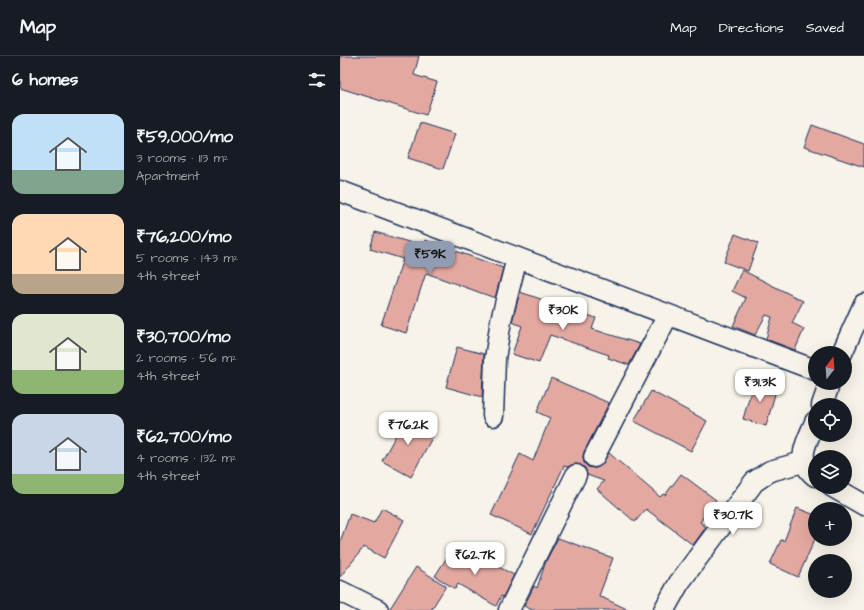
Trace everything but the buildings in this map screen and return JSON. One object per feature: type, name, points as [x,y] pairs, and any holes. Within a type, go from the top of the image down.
[{"type":"street","points":[[340,191],[808,367]]},
{"type":"street","points":[[493,416],[495,359],[500,320],[517,258]]},
{"type":"street","points":[[845,346],[864,304]]},
{"type":"street","points":[[594,457],[668,315]]},
{"type":"street","points":[[808,440],[803,453],[808,466]]},
{"type":"street","points":[[664,610],[679,584],[754,482],[770,471],[808,469]]},
{"type":"street","points":[[509,610],[576,474]]},
{"type":"street","points":[[845,494],[864,505]]},
{"type":"street","points":[[340,592],[378,610]]}]
